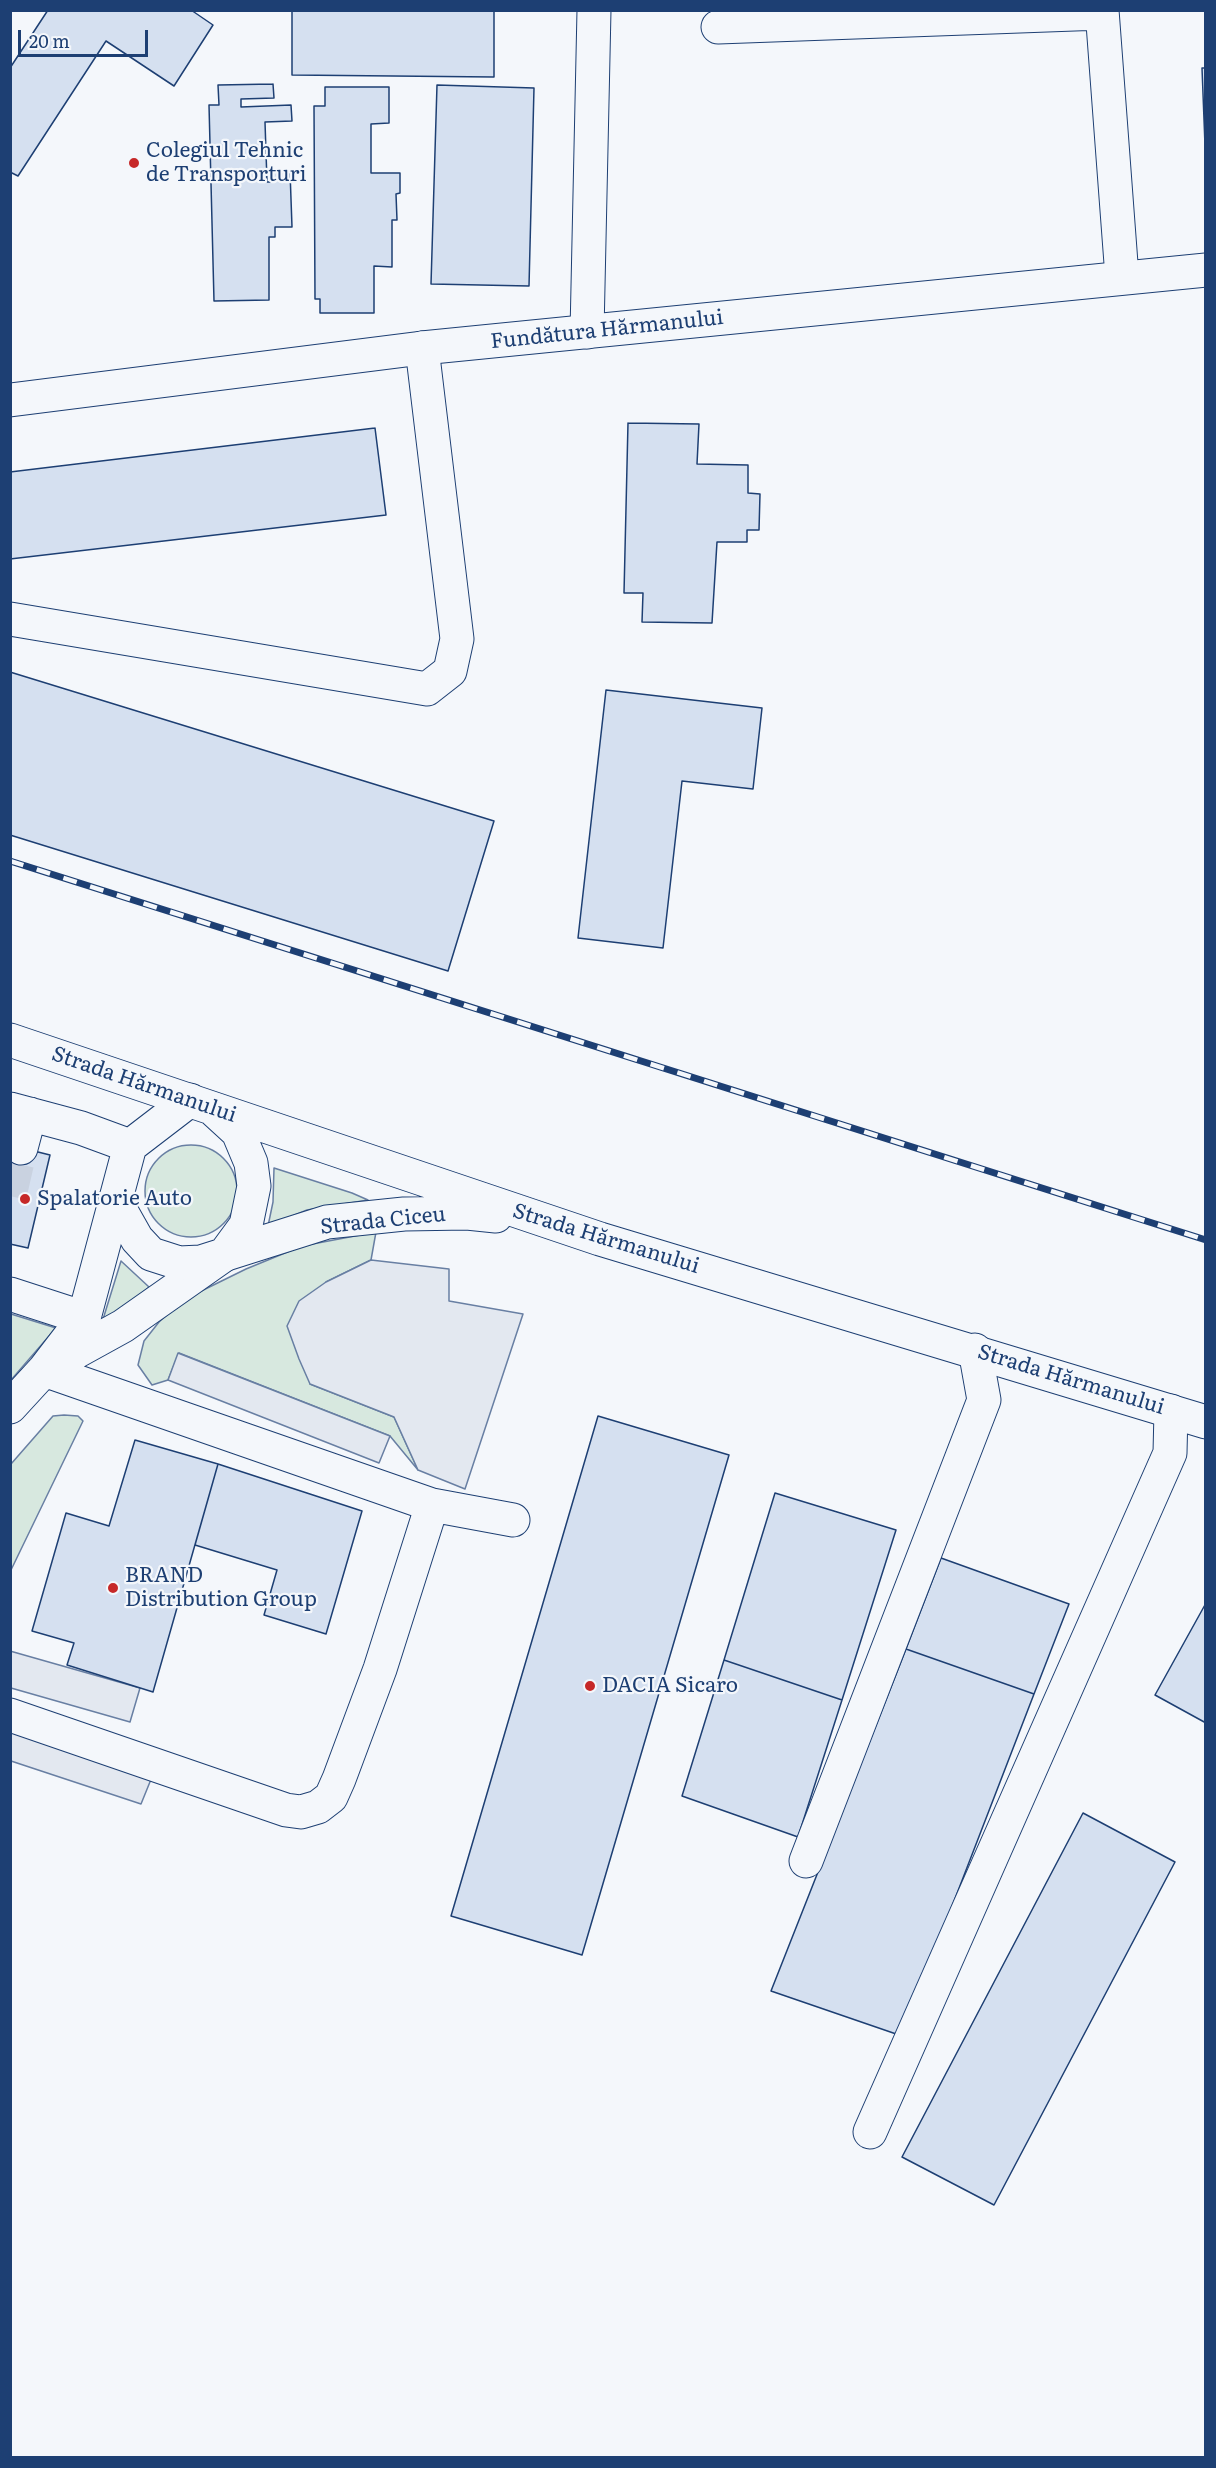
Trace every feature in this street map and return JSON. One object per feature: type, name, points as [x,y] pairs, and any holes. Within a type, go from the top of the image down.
[{"type":"main road","points":[[586,332],[594,10]]},
{"type":"main road","points":[[718,27],[1102,12],[1122,277]]},
{"type":"main road","name":"Fundătura Hărmanului","points":[[10,400],[422,348],[1206,270]]},
{"type":"main road","points":[[10,619],[427,689],[450,671],[457,639],[422,348]]},
{"type":"main road","name":"Strada Hărmanului","points":[[10,1040],[545,1221],[1206,1422]]},
{"type":"main road","points":[[21,1148],[20,1111],[81,1128],[130,1146],[201,1104]]},
{"type":"main road","name":"Strada Ciceu","points":[[201,1104],[238,1132],[251,1163],[254,1186],[246,1225],[224,1255]]},
{"type":"main road","name":"Strada Ciceu","points":[[10,1407],[44,1370],[84,1318],[130,1146]]},
{"type":"main road","points":[[115,1200],[137,1239],[152,1254],[168,1261],[190,1263],[224,1255]]},
{"type":"main road","name":"Strada Ciceu","points":[[44,1370],[123,1326],[224,1255],[327,1222],[374,1217],[467,1213],[545,1221]]},
{"type":"main road","points":[[10,1294],[84,1318]]},
{"type":"main road","points":[[806,1862],[984,1400],[975,1350]]},
{"type":"main road","points":[[44,1370],[432,1505],[513,1520]]},
{"type":"main road","points":[[870,2132],[1170,1453],[1172,1411]]},
{"type":"main road","points":[[10,1715],[286,1810],[301,1812],[318,1807],[332,1797],[339,1779],[380,1669],[432,1505]]},
{"type":"shaded area","points":[[182,1145],[200,1145],[217,1152],[230,1165],[237,1182],[237,1200],[230,1217],[217,1230],[200,1237],[182,1237],[165,1230],[152,1217],[145,1200],[145,1182],[152,1165],[165,1152]]},
{"type":"shaded area","points":[[274,1168],[368,1200],[307,1210],[268,1226],[273,1202]]},
{"type":"shaded area","points":[[376,1232],[371,1260],[326,1282],[310,1384],[394,1417],[418,1470],[390,1436],[179,1353],[168,1380],[152,1385],[138,1365],[144,1341],[159,1322],[185,1299],[246,1269],[302,1246]]},
{"type":"shaded area","points":[[371,1260],[449,1269],[449,1301],[523,1314],[465,1489],[418,1470],[394,1417],[310,1384],[299,1359],[287,1326],[299,1301],[326,1282]]},
{"type":"shaded area","points":[[121,1261],[149,1287],[100,1329]]},
{"type":"shaded area","points":[[11,1314],[56,1328],[11,1380]]},
{"type":"shaded area","points":[[178,1353],[390,1436],[379,1463],[168,1380]]},
{"type":"shaded area","points":[[53,1416],[78,1416],[83,1421],[11,1570],[11,1464]]},
{"type":"shaded area","points":[[10,1651],[140,1688],[130,1722],[11,1688]]},
{"type":"shaded area","points":[[10,1719],[154,1772],[141,1804],[11,1761]]},
{"type":"building","points":[[48,10],[191,10],[213,25],[174,86],[106,41],[18,176],[10,172],[10,68]]},
{"type":"building","points":[[292,10],[494,10],[494,77],[292,75]]},
{"type":"building","points":[[1202,68],[1206,68],[1206,171]]},
{"type":"building","points":[[273,84],[274,98],[241,99],[241,107],[291,105],[292,121],[265,122],[267,182],[273,182],[273,171],[290,171],[292,227],[275,227],[275,237],[269,237],[269,300],[214,301],[209,105],[219,105],[218,85]]},
{"type":"building","points":[[437,85],[534,88],[529,286],[431,284]]},
{"type":"building","points":[[325,87],[389,87],[389,123],[371,124],[371,173],[400,173],[400,193],[396,194],[397,220],[392,220],[392,267],[374,266],[374,313],[320,313],[320,299],[315,299],[314,106],[325,106]]},
{"type":"building","points":[[628,423],[699,424],[697,464],[748,465],[748,493],[760,494],[759,530],[747,530],[747,542],[717,542],[712,623],[642,622],[643,593],[624,593]]},
{"type":"building","points":[[375,428],[386,515],[10,559],[10,472]]},
{"type":"building","points":[[10,672],[494,821],[448,971],[10,835]]},
{"type":"building","points":[[606,690],[762,708],[753,789],[682,781],[663,948],[578,938]]},
{"type":"building","name":"Spalatorie Auto","points":[[10,1145],[50,1155],[28,1248],[10,1244]]},
{"type":"building","name":"DACIA Sicaro","points":[[598,1416],[729,1455],[582,1955],[451,1916]]},
{"type":"building","name":"BRAND Distribution Group","points":[[135,1440],[218,1464],[153,1692],[67,1665],[74,1643],[32,1631],[66,1513],[109,1526]]},
{"type":"building","points":[[218,1464],[362,1511],[326,1634],[264,1615],[277,1570],[195,1545]]},
{"type":"building","points":[[775,1493],[896,1530],[842,1700],[724,1660]]},
{"type":"building","points":[[941,1558],[1069,1604],[1034,1694],[906,1649]]},
{"type":"building","points":[[1206,1603],[1206,1723],[1155,1695]]},
{"type":"building","points":[[906,1649],[1034,1694],[902,2036],[771,1991]]},
{"type":"building","points":[[724,1660],[842,1700],[798,1837],[682,1796]]},
{"type":"building","points":[[1083,1813],[1175,1862],[994,2205],[902,2157]]},
{"type":"tunnel","points":[[10,1196],[21,1148]]},
{"type":"railway","points":[[10,861],[1206,1240]]},
{"type":"place","name":"Colegiul Tehnic de Transporturi","points":[[134,163]]},
{"type":"place","name":"Spalatorie Auto","points":[[25,1199]]},
{"type":"place","name":"BRAND Distribution Group","points":[[113,1588]]},
{"type":"place","name":"DACIA Sicaro","points":[[590,1686]]}]
